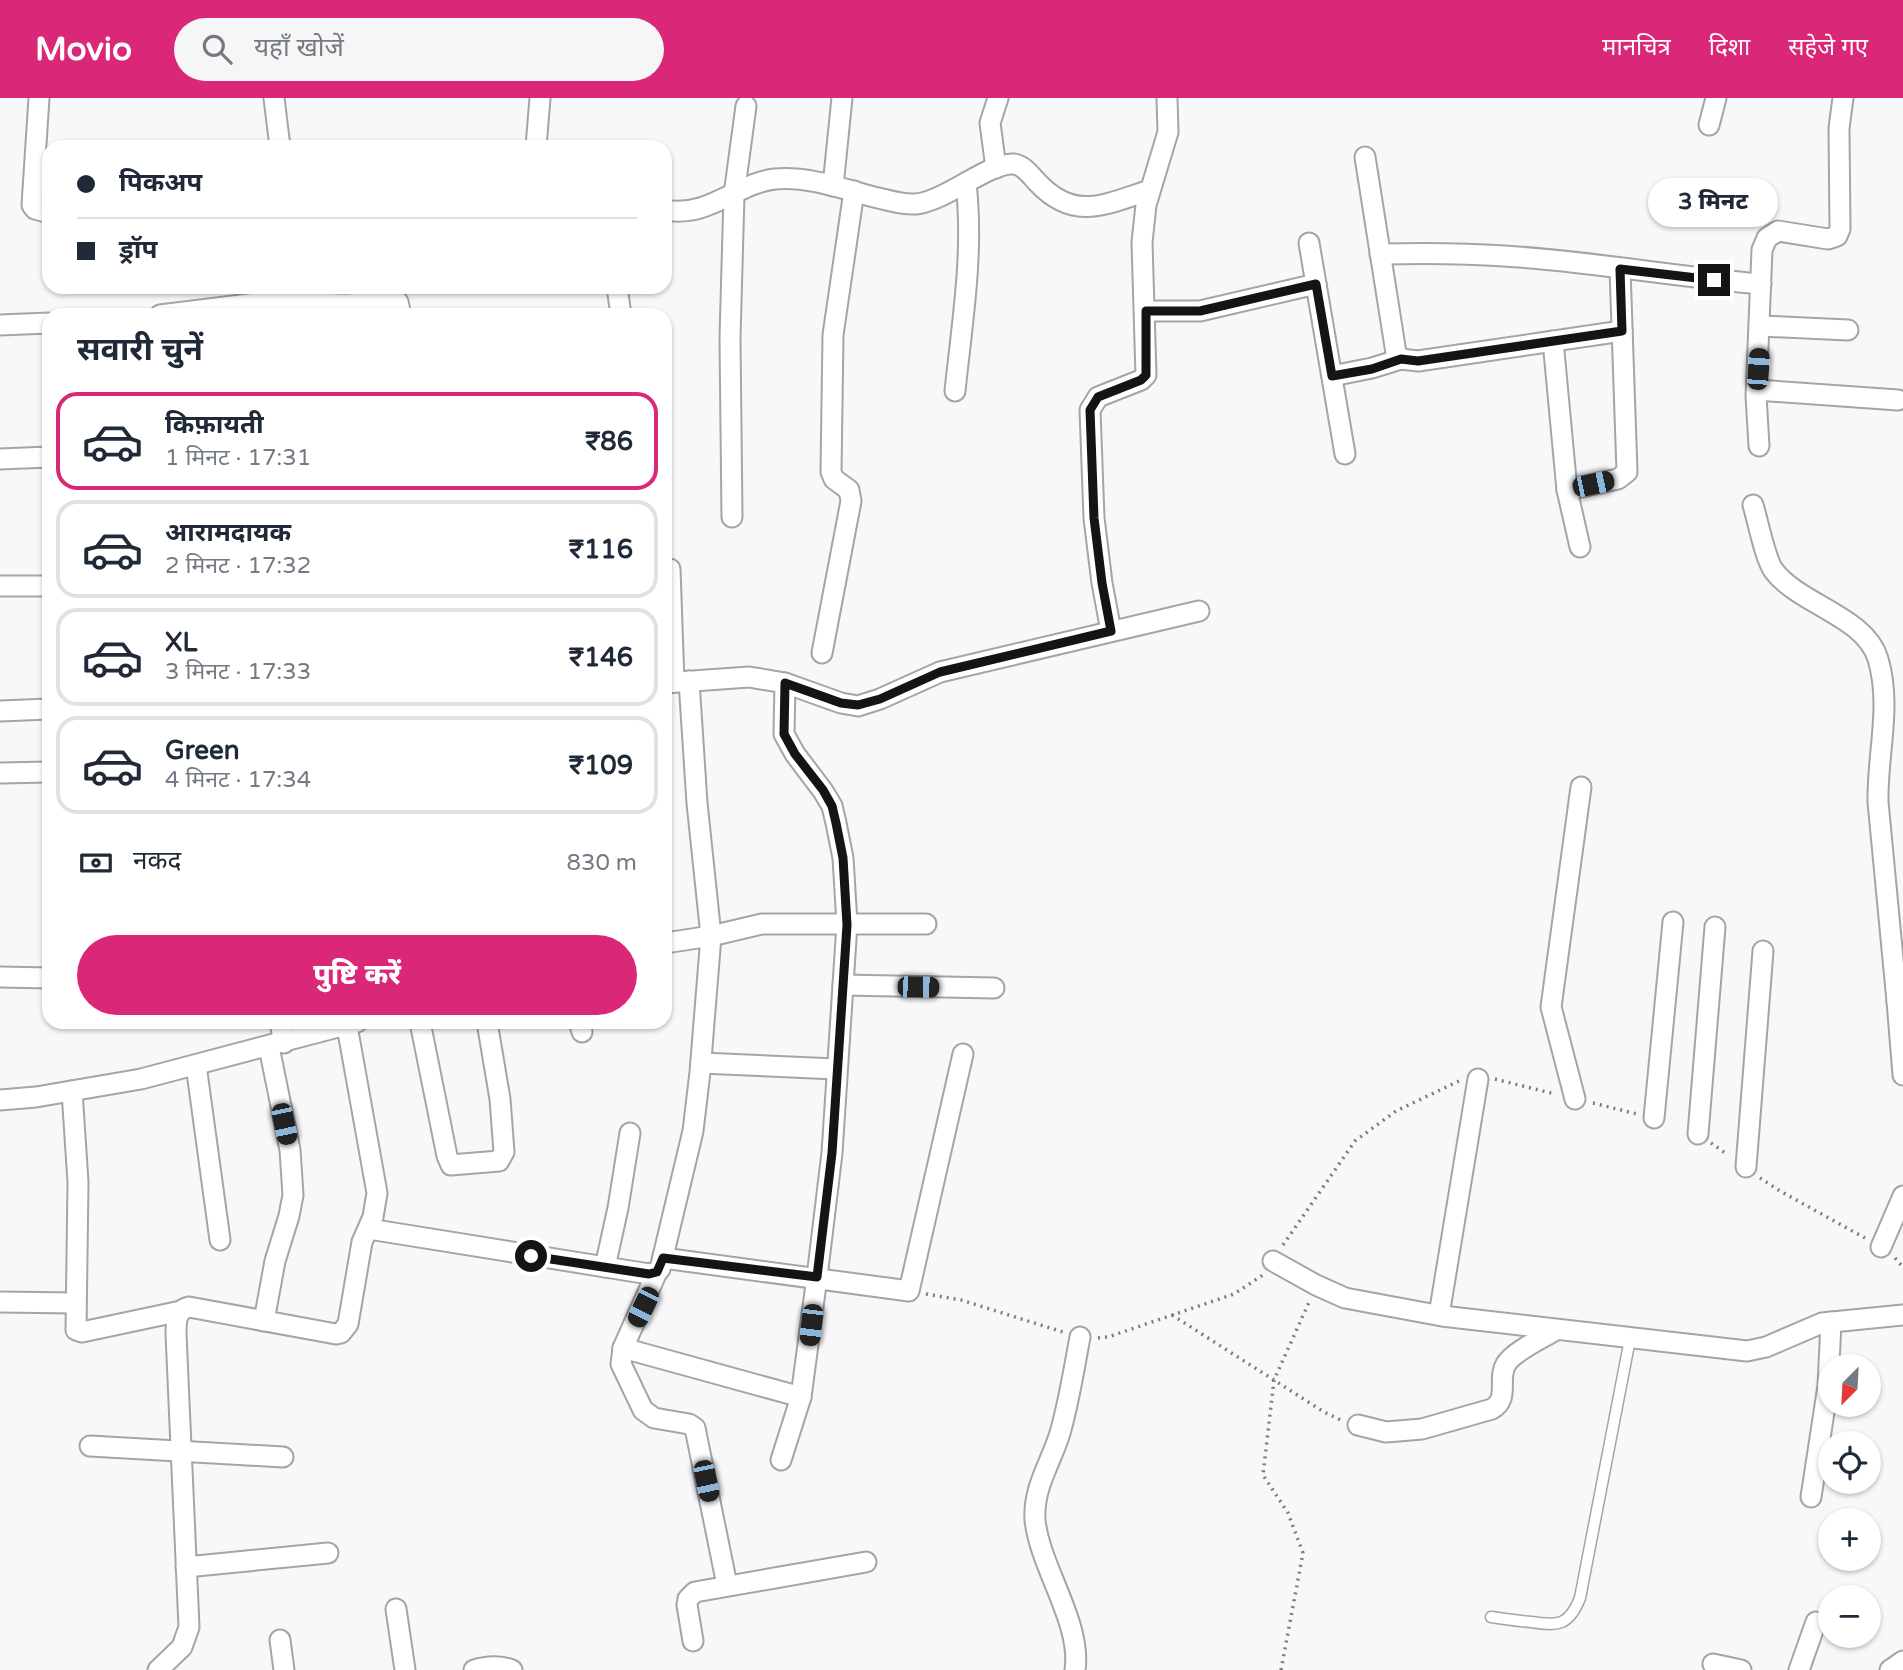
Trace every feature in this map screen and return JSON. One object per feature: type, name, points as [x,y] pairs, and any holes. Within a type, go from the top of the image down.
[{"type":"street","points":[[39,98],[32,205],[42,211]]},
{"type":"street","points":[[274,98],[279,140]]},
{"type":"street","points":[[537,140],[540,98]]},
{"type":"street","points":[[833,186],[842,98]]},
{"type":"street","points":[[996,168],[990,123],[998,98]]},
{"type":"street","points":[[1111,631],[1094,518],[1090,410],[1098,397],[1141,380],[1146,375],[1142,242],[1146,205],[1168,132],[1167,98]]},
{"type":"street","points":[[1709,125],[1716,98]]},
{"type":"street","points":[[1759,446],[1757,390],[1762,250],[1767,237],[1778,231],[1828,239],[1837,236],[1842,215],[1839,128],[1843,98]]},
{"type":"street","points":[[732,517],[730,338],[734,195],[746,106]]},
{"type":"street","points":[[1365,157],[1396,353],[1401,359]]},
{"type":"street","points":[[672,210],[690,211],[775,179],[811,181],[899,203],[916,204],[931,201],[996,168],[1013,164],[1018,165],[1062,202],[1086,208],[1150,190]]},
{"type":"street","points":[[955,391],[968,274],[969,211],[966,183]]},
{"type":"street","points":[[822,653],[851,501],[849,490],[834,479],[831,472],[833,335],[854,191]]},
{"type":"street","points":[[1309,243],[1345,454]]},
{"type":"street","points":[[1381,254],[1507,256],[1761,284]]},
{"type":"street","points":[[1567,490],[1618,479],[1627,472],[1620,269]]},
{"type":"street","points":[[1146,311],[1200,311],[1316,284]]},
{"type":"street","points":[[216,308],[264,302],[282,295],[315,308]]},
{"type":"street","points":[[329,308],[388,299],[398,302],[399,308]]},
{"type":"street","points":[[0,325],[42,323]]},
{"type":"street","points":[[1761,326],[1848,330]]},
{"type":"street","points":[[1332,376],[1372,369],[1401,359],[1418,361],[1622,331]]},
{"type":"street","points":[[1553,341],[1567,490],[1580,547]]},
{"type":"street","points":[[1757,390],[1898,400]]},
{"type":"street","points":[[0,459],[42,457]]},
{"type":"street","points":[[1753,505],[1775,572],[1793,588],[1866,636],[1879,660],[1885,718],[1878,802],[1900,1002],[1903,1075]]},
{"type":"street","points":[[0,586],[42,586]]},
{"type":"street","points":[[672,607],[676,682],[697,803],[711,936],[701,1063],[686,1167],[660,1265],[623,1349],[621,1364],[643,1410],[654,1418],[689,1424],[695,1428],[727,1585]]},
{"type":"street","points":[[676,682],[749,677],[785,683],[841,703],[858,705],[880,699],[940,672],[1199,611]]},
{"type":"street","points":[[781,1460],[801,1397],[817,1277],[832,1153],[847,925],[843,858],[834,814],[823,790],[795,754],[784,734],[785,683]]},
{"type":"street","points":[[0,711],[42,709]]},
{"type":"street","points":[[0,773],[42,772]]},
{"type":"street","points":[[1575,1099],[1551,1007],[1581,787]]},
{"type":"street","points":[[1654,1118],[1673,922]]},
{"type":"street","points":[[672,942],[762,924],[926,924]]},
{"type":"street","points":[[1698,1134],[1715,927]]},
{"type":"street","points":[[1746,1167],[1763,951]]},
{"type":"street","points":[[0,977],[42,978]]},
{"type":"street","points":[[843,985],[994,988]]},
{"type":"street","points":[[264,1321],[275,1261],[293,1195],[277,1045],[279,1029]]},
{"type":"street","points":[[0,1100],[36,1097],[141,1079],[334,1029]]},
{"type":"street","points":[[72,1091],[78,1182],[76,1330],[82,1332],[189,1307],[336,1334],[345,1331],[348,1324],[362,1242],[369,1229],[377,1193],[353,1029]]},
{"type":"street","points":[[421,1029],[447,1156],[452,1165],[459,1166],[499,1161],[504,1153],[500,1099],[488,1029]]},
{"type":"street","points":[[369,1229],[649,1274],[660,1265],[817,1277],[909,1291],[963,1055]]},
{"type":"street","points":[[701,1063],[836,1069]]},
{"type":"street","points":[[196,1065],[220,1240]]},
{"type":"street","points":[[1439,1315],[1478,1079]]},
{"type":"street","points":[[605,1267],[618,1208],[629,1133]]},
{"type":"street","points":[[1881,1247],[1903,1196]]},
{"type":"street","points":[[1273,1261],[1345,1298],[1439,1315],[1556,1330],[1755,1350],[1822,1323],[1903,1315]]},
{"type":"street","points":[[0,1302],[75,1303]]},
{"type":"street","points":[[158,1670],[174,1657],[187,1637],[189,1627],[176,1334],[176,1321],[181,1311]]},
{"type":"street","points":[[1811,1497],[1828,1386],[1831,1322]]},
{"type":"street","points":[[1358,1425],[1386,1432],[1422,1429],[1492,1409],[1502,1399],[1503,1372],[1507,1363],[1515,1355],[1556,1330]]},
{"type":"street","points":[[1075,1670],[1073,1636],[1042,1551],[1035,1518],[1039,1483],[1059,1437],[1080,1337]]},
{"type":"street","points":[[623,1349],[801,1397]]},
{"type":"street","points":[[90,1446],[283,1457]]},
{"type":"street","points":[[186,1567],[328,1553]]},
{"type":"street","points":[[693,1641],[688,1600],[695,1592],[866,1562]]},
{"type":"street","points":[[396,1609],[405,1670]]},
{"type":"street","points":[[1799,1670],[1816,1622]]},
{"type":"street","points":[[280,1640],[284,1670]]},
{"type":"street","points":[[1890,1670],[1903,1661]]},
{"type":"street","points":[[1713,1664],[1741,1670]]},
{"type":"street","points":[[474,1670],[503,1666],[512,1670]]},
{"type":"lane","points":[[1491,1618],[1555,1625],[1567,1620],[1575,1611],[1580,1598],[1630,1339]]},
{"type":"path","points":[[909,1291],[961,1300],[1080,1337],[1108,1338],[1234,1294],[1258,1279],[1355,1141],[1396,1111],[1457,1081],[1491,1078],[1654,1118]]},
{"type":"path","points":[[1698,1134],[1780,1191],[1881,1247],[1893,1255],[1903,1267]]},
{"type":"path","points":[[1281,1670],[1303,1553],[1288,1513],[1263,1475],[1274,1380],[1316,1285]]},
{"type":"path","points":[[1172,1315],[1336,1419],[1358,1425]]},
{"type":"route","points":[[531,1256],[649,1274],[660,1269],[663,1258],[817,1277],[832,1153],[847,925],[843,858],[832,806],[784,734],[785,683],[841,703],[867,704],[940,672],[1111,631],[1094,518],[1090,410],[1098,397],[1141,380],[1146,375],[1146,311],[1200,311],[1316,284],[1332,376],[1372,369],[1401,359],[1418,361],[1622,331],[1620,269],[1714,280]]}]
